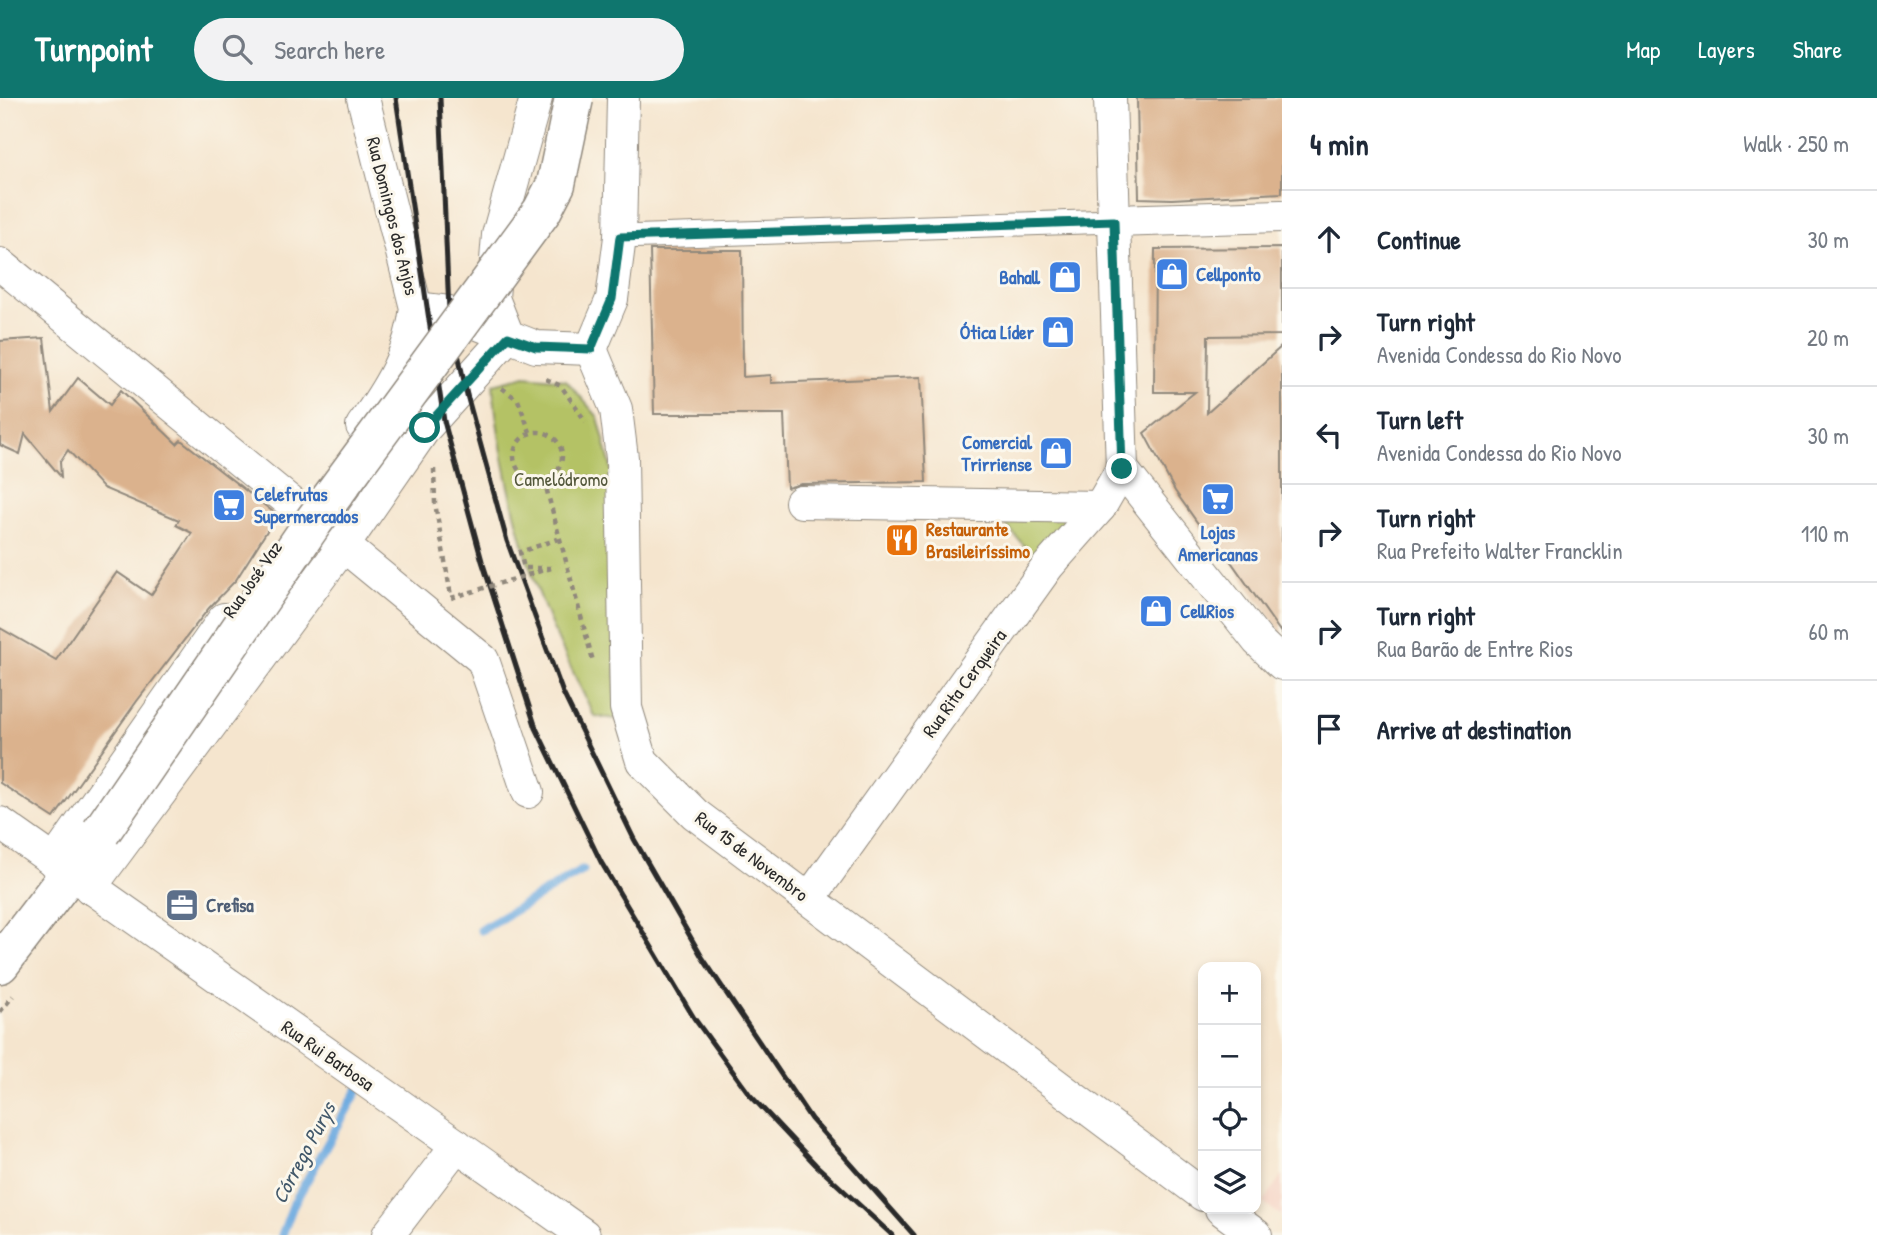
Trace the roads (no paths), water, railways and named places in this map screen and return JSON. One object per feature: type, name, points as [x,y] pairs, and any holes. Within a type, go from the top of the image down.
[{"type":"main road","points":[[10,976],[72,875],[314,522],[542,211],[556,184],[574,98]]},
{"type":"street","name":"Rua Domingos dos Anjos","points":[[300,511],[382,399],[413,336],[416,308],[363,98]]},
{"type":"street","points":[[508,337],[493,298],[498,235],[536,98]]},
{"type":"street","points":[[416,308],[449,312],[536,347],[591,349],[612,299],[620,237],[623,98]]},
{"type":"street","points":[[1111,98],[1122,469],[1258,641],[1282,664]]},
{"type":"street","points":[[620,237],[1282,216]]},
{"type":"street","points":[[0,264],[483,660],[528,792]]},
{"type":"street","points":[[72,875],[344,545],[425,428],[508,337]]},
{"type":"street","name":"Rua 15 de Novembro","points":[[591,349],[616,409],[627,635],[626,708],[642,761],[695,814],[1198,1191]]},
{"type":"street","name":"Rua Rita Cerqueira","points":[[809,899],[1048,566],[1100,507],[1122,469]]},
{"type":"street","points":[[801,502],[1100,507]]},
{"type":"street","name":"Rua José Vaz","points":[[72,875],[300,511]]},
{"type":"street","name":"Rua Rui Barbosa","points":[[0,823],[584,1235]]},
{"type":"street","points":[[388,1235],[457,1145]]},
{"type":"street","points":[[1228,1214],[1256,1235]]},
{"type":"waterway","name":"Córrego Purys","points":[[481,930],[583,870]]},
{"type":"waterway","name":"Córrego Purys","points":[[282,1235],[294,1203],[359,1088]]},
{"type":"railway","points":[[396,98],[444,421],[482,561],[536,728],[601,862],[694,1018],[750,1095],[816,1165],[892,1235]]},
{"type":"railway","points":[[440,98],[449,312],[467,395],[507,541],[563,693],[634,839],[702,957],[811,1119],[914,1235]]},
{"type":"place","name":"Cellponto","points":[[1172,274]]},
{"type":"place","name":"Bahall","points":[[1065,277]]},
{"type":"place","name":"Ótica Líder","points":[[1058,332]]},
{"type":"place","name":"Comercial Trirriense","points":[[1056,453]]},
{"type":"place","name":"Lojas Americanas","points":[[1218,499]]},
{"type":"place","name":"Celefrutas Supermercados","points":[[229,505]]},
{"type":"place","name":"Restaurante Brasileiríssimo","points":[[902,540]]},
{"type":"place","name":"CellRios","points":[[1156,611]]},
{"type":"place","name":"Crefisa","points":[[182,905]]},
{"type":"park label","name":"Camelódromo","points":[[561,479]]}]
